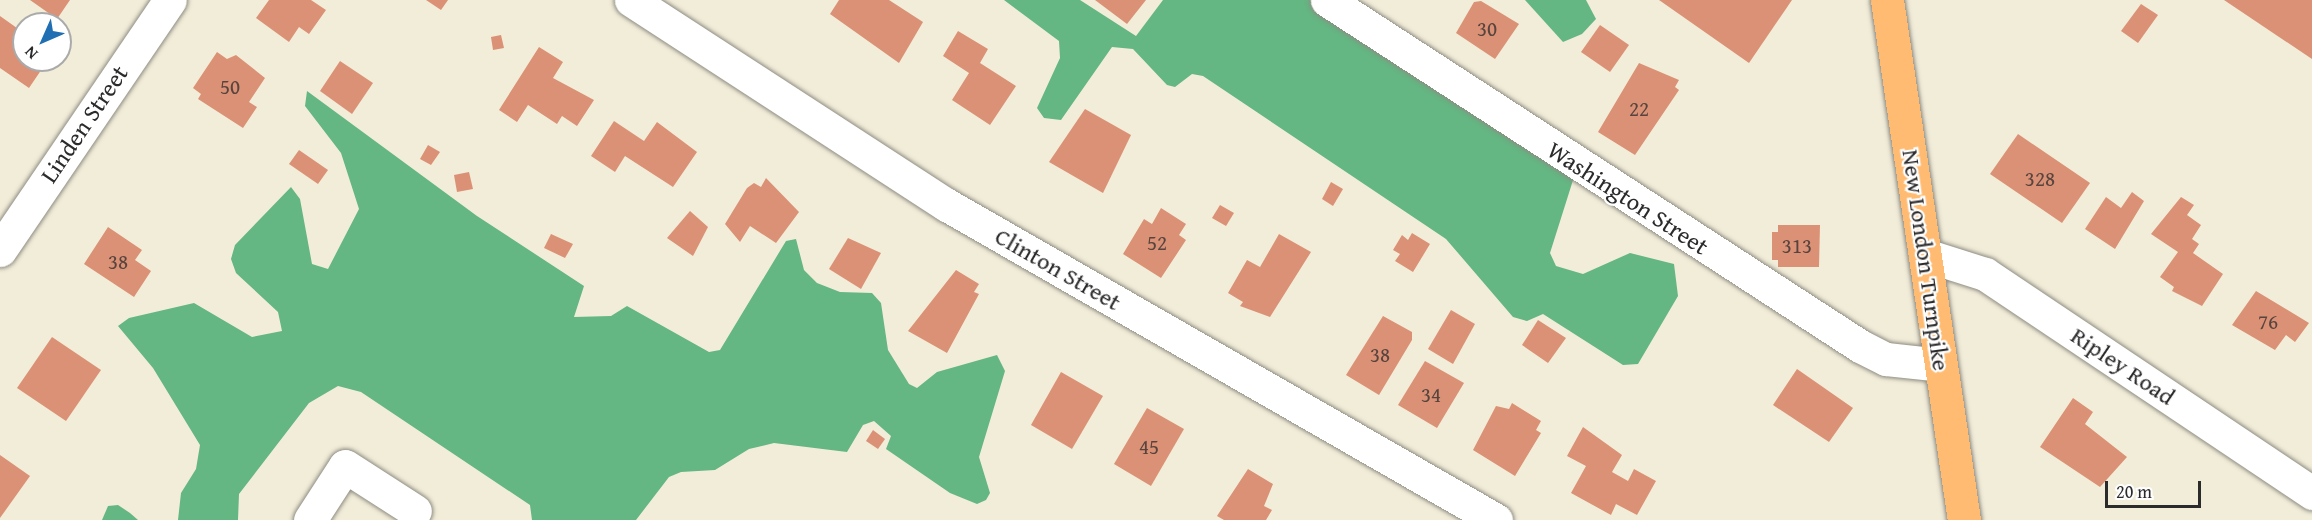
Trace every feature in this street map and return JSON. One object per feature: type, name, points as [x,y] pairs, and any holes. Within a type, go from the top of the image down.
[{"type":"main road","name":"New London Turnpike","points":[[1887,0],[1964,520]]},
{"type":"street","name":"Linden Street","points":[[0,250],[170,0]]},
{"type":"street","name":"Clinton Street","points":[[631,0],[947,205],[1476,516]]},
{"type":"street","name":"Washington Street","points":[[1327,0],[1860,346],[1886,360],[1941,365]]},
{"type":"street","name":"Ripley Road","points":[[1925,255],[1985,274],[2312,493]]},
{"type":"street","points":[[310,520],[345,466],[415,511]]},
{"type":"green space","points":[[1004,0],[1080,0],[1136,36],[1163,0],[1310,0],[1574,177],[1550,253],[1556,266],[1583,274],[1630,253],[1674,264],[1678,296],[1638,364],[1623,365],[1543,314],[1527,321],[1513,317],[1446,239],[1203,76],[1192,74],[1175,87],[1167,85],[1133,49],[1112,47],[1061,120],[1044,118],[1037,108],[1060,58],[1059,41]]},
{"type":"green space","points":[[1525,0],[1586,0],[1596,19],[1582,34],[1563,42]]},
{"type":"green space","points":[[307,91],[477,216],[584,286],[574,317],[611,316],[627,306],[709,352],[720,350],[786,241],[796,239],[804,270],[817,283],[840,292],[872,293],[881,303],[888,350],[909,384],[917,388],[937,372],[997,355],[1005,371],[979,457],[990,493],[986,500],[977,504],[950,493],[886,449],[891,436],[874,421],[863,425],[847,452],[774,443],[749,449],[715,470],[681,472],[669,477],[636,520],[532,520],[530,505],[361,392],[338,386],[309,403],[239,494],[238,520],[178,520],[181,493],[196,469],[200,445],[153,368],[118,326],[129,318],[194,303],[252,337],[282,331],[278,312],[236,273],[231,259],[235,245],[291,187],[300,199],[312,264],[328,269],[359,209],[341,153],[305,106]]},
{"type":"green space","points":[[118,505],[138,520],[102,520],[108,506]]},
{"type":"building","points":[[30,0],[70,0],[62,12],[47,12]]},
{"type":"building","points":[[269,0],[311,0],[326,10],[309,34],[299,27],[289,42],[256,18]]},
{"type":"building","points":[[426,0],[448,0],[441,10]]},
{"type":"building","points":[[839,0],[889,0],[923,22],[899,63],[830,14]]},
{"type":"building","points":[[1095,0],[1146,0],[1127,24]]},
{"type":"building","points":[[1659,0],[1792,0],[1749,63]]},
{"type":"building","points":[[2224,0],[2312,0],[2312,59]]},
{"type":"building","points":[[1481,1],[1519,24],[1495,59],[1456,33],[1474,2]]},
{"type":"building","points":[[2141,4],[2158,15],[2138,43],[2121,31]]},
{"type":"building","points":[[0,16],[12,24],[12,72],[40,72],[29,88],[0,68]]},
{"type":"building","points":[[1600,25],[1629,45],[1610,72],[1581,52]]},
{"type":"building","points":[[958,31],[988,49],[980,63],[1016,86],[990,125],[952,100],[969,73],[943,56]]},
{"type":"building","points":[[501,35],[504,48],[493,50],[491,37]]},
{"type":"building","points":[[539,47],[563,62],[553,78],[594,100],[577,126],[562,116],[557,124],[528,105],[517,122],[499,110]]},
{"type":"building","points":[[217,52],[227,59],[236,55],[265,78],[249,102],[257,107],[243,128],[198,99],[201,94],[193,88]]},
{"type":"building","points":[[340,61],[373,83],[352,114],[320,91]]},
{"type":"building","points":[[1639,63],[1679,80],[1675,87],[1679,90],[1635,155],[1598,132]]},
{"type":"building","points":[[1085,109],[1131,135],[1103,193],[1049,162]]},
{"type":"building","points":[[614,121],[644,141],[657,122],[697,152],[673,187],[625,156],[615,172],[591,156]]},
{"type":"building","points":[[2018,134],[2090,183],[2062,223],[1990,174]]},
{"type":"building","points":[[428,145],[440,152],[431,165],[420,159]]},
{"type":"building","points":[[299,150],[328,170],[318,184],[289,164]]},
{"type":"building","points":[[469,172],[473,189],[457,192],[454,175]]},
{"type":"building","points":[[766,178],[799,212],[776,243],[750,226],[740,242],[725,224],[747,188],[754,183],[761,187]]},
{"type":"building","points":[[1331,182],[1343,189],[1333,206],[1322,199]]},
{"type":"building","points":[[2132,192],[2144,201],[2115,249],[2085,229],[2106,197],[2121,208]]},
{"type":"building","points":[[2181,197],[2194,205],[2187,215],[2201,225],[2192,239],[2199,244],[2193,253],[2223,274],[2202,306],[2172,291],[2174,287],[2160,277],[2178,252],[2151,234]]},
{"type":"building","points":[[1220,205],[1234,213],[1226,226],[1212,218]]},
{"type":"building","points":[[1161,208],[1186,224],[1179,235],[1186,240],[1161,278],[1123,254],[1144,219],[1152,224]]},
{"type":"building","points":[[690,211],[708,227],[693,256],[667,238]]},
{"type":"building","points":[[1778,225],[1820,225],[1819,267],[1778,267],[1778,260],[1772,260],[1772,232],[1778,232]]},
{"type":"building","points":[[108,227],[142,250],[135,260],[151,271],[134,297],[84,264]]},
{"type":"building","points":[[1412,233],[1430,244],[1413,272],[1395,261],[1400,254],[1393,250],[1402,235],[1408,240]]},
{"type":"building","points":[[551,234],[573,244],[565,258],[544,248]]},
{"type":"building","points":[[1279,234],[1311,252],[1270,317],[1240,306],[1243,302],[1228,293],[1247,260],[1260,267]]},
{"type":"building","points":[[848,238],[881,253],[861,289],[829,269]]},
{"type":"building","points":[[956,270],[979,284],[974,292],[979,294],[947,353],[908,331]]},
{"type":"building","points":[[2256,291],[2309,323],[2295,342],[2286,335],[2275,350],[2232,325]]},
{"type":"building","points":[[1451,310],[1475,324],[1453,364],[1428,349]]},
{"type":"building","points":[[1383,316],[1412,332],[1412,340],[1379,395],[1346,375]]},
{"type":"building","points":[[1538,320],[1566,338],[1548,363],[1522,345]]},
{"type":"building","points":[[52,337],[101,370],[66,421],[17,388]]},
{"type":"building","points":[[1425,361],[1464,383],[1437,428],[1398,405]]},
{"type":"building","points":[[1797,369],[1853,408],[1829,442],[1773,405]]},
{"type":"building","points":[[1061,372],[1103,396],[1072,449],[1031,425]]},
{"type":"building","points":[[2073,398],[2093,412],[2085,424],[2127,457],[2100,487],[2040,447]]},
{"type":"building","points":[[1512,403],[1541,421],[1536,430],[1541,433],[1515,476],[1473,450],[1496,406],[1509,409]]},
{"type":"building","points":[[1147,408],[1184,429],[1151,486],[1114,464]]},
{"type":"building","points":[[1583,427],[1622,455],[1612,472],[1628,481],[1634,469],[1656,481],[1637,515],[1616,504],[1611,515],[1571,493],[1586,466],[1567,456]]},
{"type":"building","points":[[873,430],[885,439],[878,449],[866,441]]},
{"type":"building","points":[[0,455],[30,476],[0,518]]},
{"type":"building","points":[[1248,469],[1273,484],[1264,506],[1272,510],[1266,520],[1224,520],[1217,516]]}]
